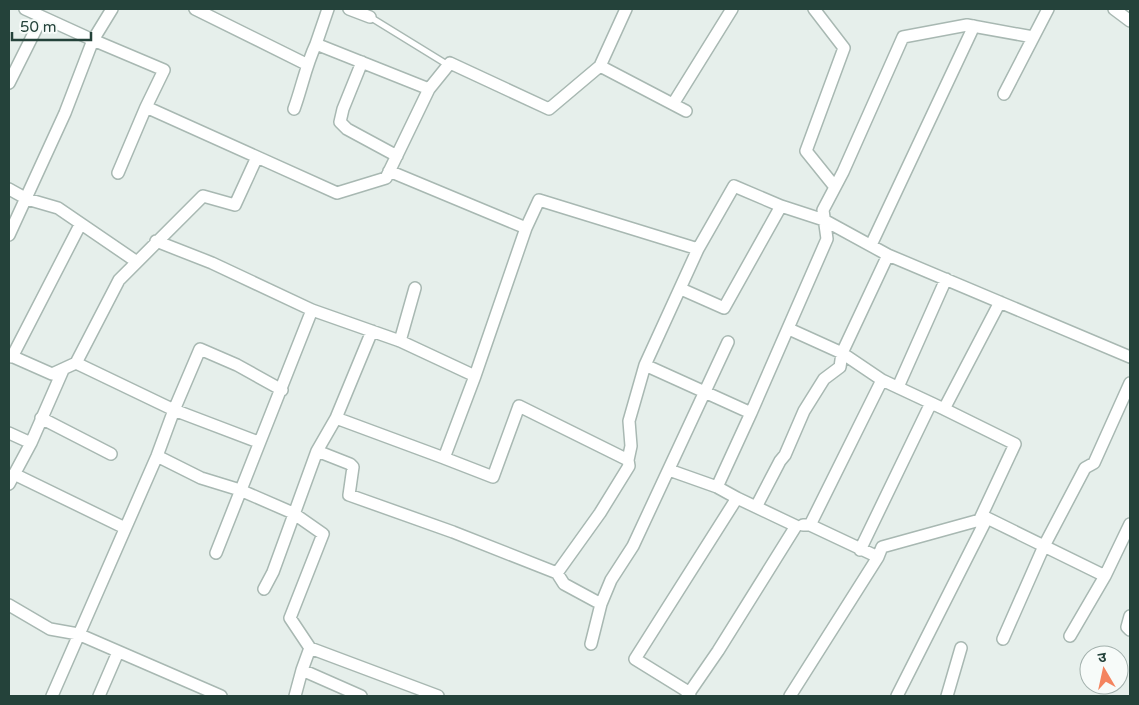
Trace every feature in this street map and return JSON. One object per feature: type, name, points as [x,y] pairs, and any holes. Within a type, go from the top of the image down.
[{"type":"street","points":[[25,9],[164,70],[118,173]]},
{"type":"street","points":[[9,236],[65,113],[93,40],[112,9]]},
{"type":"street","points":[[195,9],[306,64]]},
{"type":"street","points":[[294,109],[307,73],[306,64],[316,44],[328,9]]},
{"type":"street","points":[[349,9],[370,17]]},
{"type":"street","points":[[146,108],[337,193],[386,178],[429,89],[450,63],[549,108],[600,66],[626,9]]},
{"type":"street","points":[[673,104],[730,9]]},
{"type":"street","points":[[814,9],[844,48],[806,151],[835,187]]},
{"type":"street","points":[[1004,94],[1048,9]]},
{"type":"street","points":[[1114,9],[1130,21]]},
{"type":"street","points":[[9,83],[42,17]]},
{"type":"street","points":[[716,487],[751,414],[827,239],[823,210],[903,37],[967,25],[1033,37]]},
{"type":"street","points":[[871,245],[974,26]]},
{"type":"street","points":[[316,44],[429,89]]},
{"type":"street","points":[[362,62],[341,114],[340,122],[347,129],[397,156]]},
{"type":"street","points":[[600,66],[686,111]]},
{"type":"street","points":[[80,225],[10,356],[52,374],[76,363],[119,280],[203,196],[235,205],[257,157]]},
{"type":"street","points":[[389,171],[526,228]]},
{"type":"street","points":[[557,574],[600,513],[629,466],[628,460],[631,446],[629,421],[645,365],[682,289],[698,249],[734,186],[781,206],[824,220],[888,255],[1130,357]]},
{"type":"street","points":[[9,189],[27,199],[58,208],[80,225],[88,227],[137,262]]},
{"type":"street","points":[[444,458],[475,376],[526,228],[538,200],[698,249]]},
{"type":"street","points":[[682,289],[724,308],[781,206]]},
{"type":"street","points":[[156,241],[212,263],[312,310],[400,341],[475,376]]},
{"type":"street","points":[[756,507],[780,461],[786,455],[795,429],[801,423],[804,410],[824,379],[840,367],[842,352],[888,255]]},
{"type":"street","points":[[898,387],[946,279]]},
{"type":"street","points":[[400,341],[415,288]]},
{"type":"street","points":[[944,409],[1000,302]]},
{"type":"street","points":[[216,553],[258,442],[282,390],[312,310]]},
{"type":"street","points":[[788,329],[842,352],[882,380],[1015,444],[983,520],[897,696]]},
{"type":"street","points":[[264,589],[273,572],[317,451],[336,418],[372,331]]},
{"type":"street","points":[[591,644],[601,604],[611,580],[633,546],[728,342]]},
{"type":"street","points":[[52,696],[157,456],[174,410],[200,350],[237,365],[282,390]]},
{"type":"street","points":[[76,363],[174,410],[258,442]]},
{"type":"street","points":[[645,365],[751,414]]},
{"type":"street","points":[[63,370],[31,443],[12,479],[125,528]]},
{"type":"street","points":[[810,525],[882,380]]},
{"type":"street","points":[[1003,639],[1044,546],[1085,468],[1094,463],[1130,383]]},
{"type":"street","points":[[860,550],[931,403]]},
{"type":"street","points":[[336,418],[493,477],[519,406],[628,460]]},
{"type":"street","points":[[41,418],[111,454]]},
{"type":"street","points":[[9,433],[31,443]]},
{"type":"street","points":[[317,451],[350,464],[353,468],[349,495],[453,532],[557,574],[564,584],[601,604]]},
{"type":"street","points":[[157,456],[201,478],[240,490],[293,513],[323,534],[290,618],[310,648],[438,696]]},
{"type":"street","points":[[669,470],[716,487],[796,526],[810,525],[878,557]]},
{"type":"street","points":[[737,498],[635,659],[688,694],[796,526]]},
{"type":"street","points":[[790,696],[878,557],[882,547],[983,520],[1044,546],[1105,576]]},
{"type":"street","points":[[1070,636],[1105,576],[1130,524]]},
{"type":"street","points":[[9,605],[50,628],[78,634],[221,696]]},
{"type":"street","points":[[1130,616],[1126,626],[1130,630]]},
{"type":"street","points":[[295,696],[310,648]]},
{"type":"street","points":[[947,696],[961,648]]},
{"type":"street","points":[[99,696],[118,652]]},
{"type":"street","points":[[302,670],[361,696]]},
{"type":"lane","points":[[370,17],[448,65]]}]
